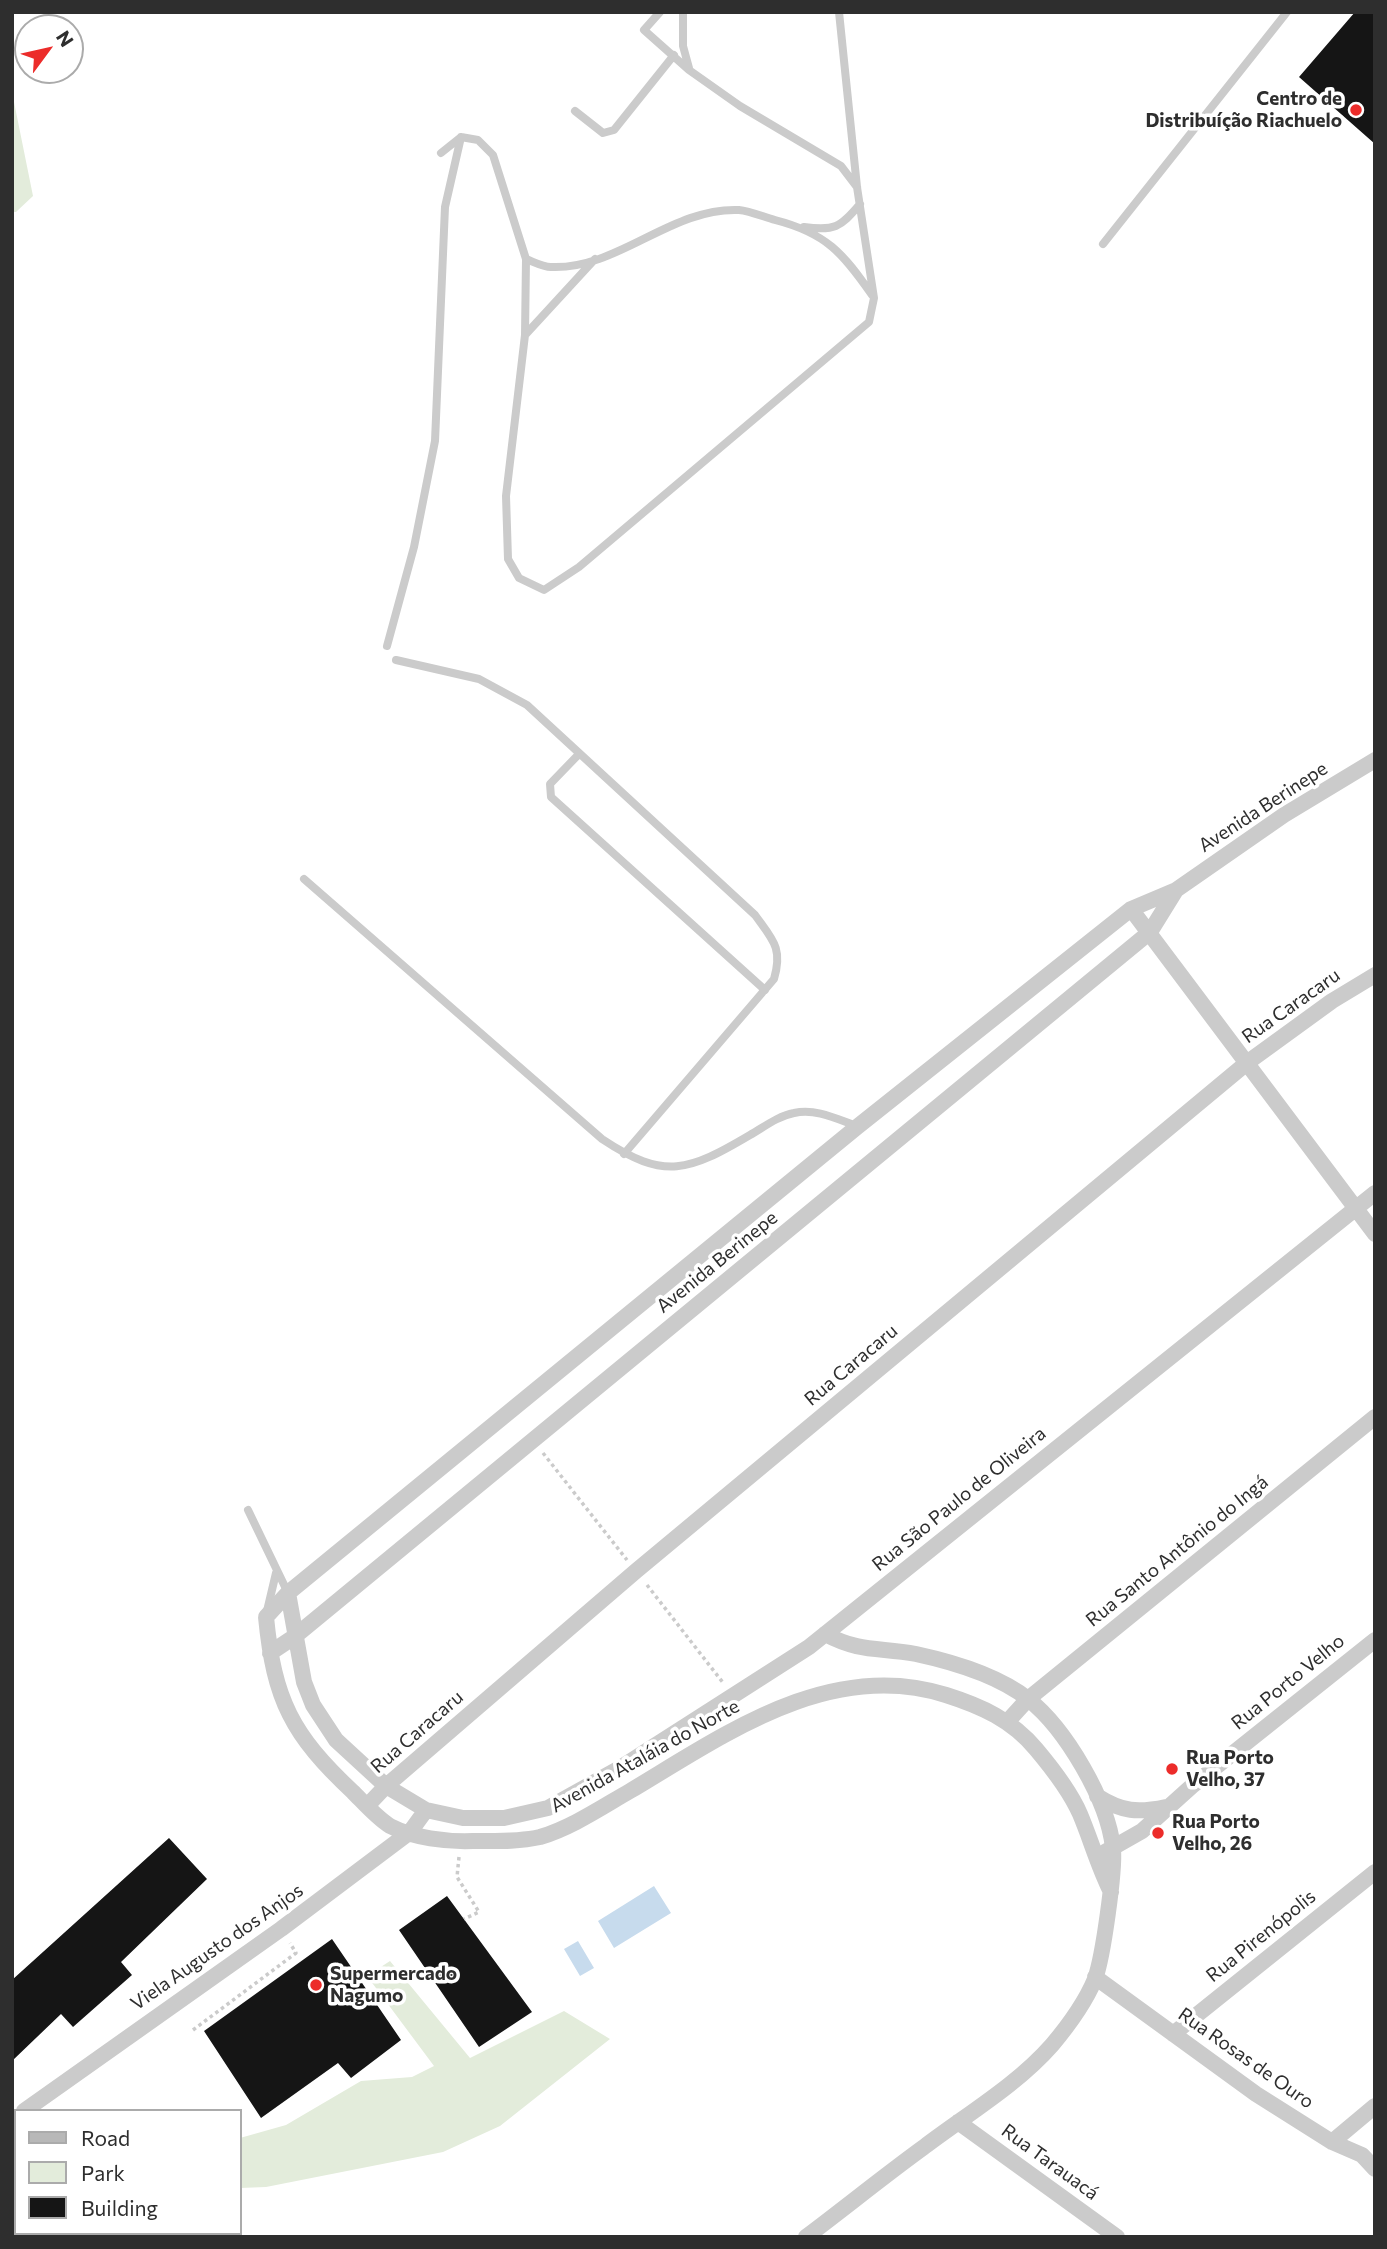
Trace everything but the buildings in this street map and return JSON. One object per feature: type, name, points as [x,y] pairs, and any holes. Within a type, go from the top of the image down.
[{"type":"street","name":"Avenida Berinepe","points":[[266,1617],[288,1593],[857,1126],[1131,909],[1176,890],[1284,815],[1375,760]]},
{"type":"street","name":"Avenida Berinepe","points":[[270,1653],[294,1637],[1150,932],[1176,890]]},
{"type":"street","points":[[1131,909],[1375,1234]]},
{"type":"street","name":"Rua Caracaru","points":[[367,1806],[386,1786],[636,1571],[1248,1062],[1332,1001],[1375,975]]},
{"type":"street","name":"Rua São Paulo de Oliveira","points":[[548,1808],[595,1783],[733,1698],[825,1634],[1375,1193]]},
{"type":"street","name":"Rua Santo Antônio do Ingá","points":[[1008,1721],[1028,1699],[1375,1417]]},
{"type":"street","name":"Avenida Ataláia do Norte","points":[[288,1593],[304,1682],[313,1705],[336,1740],[386,1786],[426,1810],[463,1818],[504,1818],[548,1808]]},
{"type":"street","name":"Avenida Ataláia do Norte","points":[[266,1617],[270,1653],[282,1703],[305,1742],[367,1806],[391,1826],[461,1842],[539,1837],[604,1806],[758,1716],[784,1705],[853,1686],[894,1684],[933,1691],[971,1703],[1008,1721],[1035,1748],[1068,1793],[1080,1813],[1094,1857],[1111,1892]]},
{"type":"street","points":[[811,2236],[1051,2047],[1077,2012],[1095,1978],[1111,1892],[1113,1849],[1106,1817],[1097,1796],[1067,1744],[1028,1699],[997,1681],[964,1668],[916,1654],[850,1647],[825,1634]]},
{"type":"street","name":"Rua Porto Velho","points":[[1094,1857],[1142,1831],[1375,1640]]},
{"type":"street","points":[[1097,1796],[1126,1811],[1142,1812],[1169,1807]]},
{"type":"street","name":"Viela Augusto dos Anjos","points":[[27,2109],[281,1929],[410,1832],[426,1810]]},
{"type":"street","name":"Rua Pirenópolis","points":[[1173,2034],[1375,1872]]},
{"type":"street","name":"Rua Rosas de Ouro","points":[[1095,1978],[1256,2094],[1332,2142],[1369,2155],[1375,2169]]},
{"type":"street","points":[[1332,2142],[1375,2106]]},
{"type":"street","name":"Rua Tarauacá","points":[[958,2122],[1117,2237]]},
{"type":"lane","points":[[660,12],[644,30],[689,70],[740,106],[841,166],[857,187]]},
{"type":"lane","points":[[683,12],[682,46],[689,70]]},
{"type":"lane","points":[[441,153],[461,137],[478,140],[493,155],[526,259],[525,335],[506,496],[508,559],[519,578],[544,590],[579,567],[869,322],[874,298],[857,187],[839,12]]},
{"type":"lane","points":[[1103,244],[1287,12]]},
{"type":"lane","points":[[575,111],[603,133],[614,130],[674,55]]},
{"type":"lane","points":[[387,646],[414,547],[435,441],[445,207],[461,137]]},
{"type":"lane","points":[[526,259],[548,267],[595,259],[682,220],[739,210],[798,226],[827,230],[844,223],[860,204]]},
{"type":"lane","points":[[798,226],[831,243],[848,260],[874,298]]},
{"type":"lane","points":[[525,335],[595,259]]},
{"type":"lane","points":[[396,660],[479,679],[527,705],[754,915],[776,945],[779,962],[774,979],[624,1154]]},
{"type":"lane","points":[[579,754],[550,784],[551,797],[765,990]]},
{"type":"lane","points":[[304,879],[602,1139],[624,1154],[650,1164],[677,1168],[696,1164],[794,1113],[827,1115],[857,1126]]},
{"type":"lane","name":"Avenida Ataláia do Norte","points":[[248,1510],[276,1573],[288,1593]]},
{"type":"lane","name":"Avenida Ataláia do Norte","points":[[266,1617],[276,1573]]},
{"type":"path","points":[[459,1852],[457,1877],[479,1912],[464,1919]]},
{"type":"path","points":[[193,2030],[296,1954],[281,1929]]},
{"type":"green space","points":[[12,92],[33,196],[16,212],[12,212]]},
{"type":"green space","points":[[390,1961],[470,2058],[564,2011],[610,2039],[500,2126],[443,2152],[266,2187],[242,2188],[242,2137],[286,2125],[361,2081],[412,2077],[434,2066],[367,1976]]},
{"type":"water","points":[[654,1886],[671,1913],[614,1948],[598,1921]]},
{"type":"water","points":[[578,1941],[594,1968],[580,1976],[564,1949]]},
{"type":"place","name":"Centro de Distribuíção Riachuelo","points":[[1356,110]]},
{"type":"place","name":"Rua Porto Velho, 37","points":[[1172,1769]]},
{"type":"place","name":"Rua Porto Velho, 26","points":[[1158,1833]]},
{"type":"place","name":"Supermercado Nagumo","points":[[316,1985]]}]
